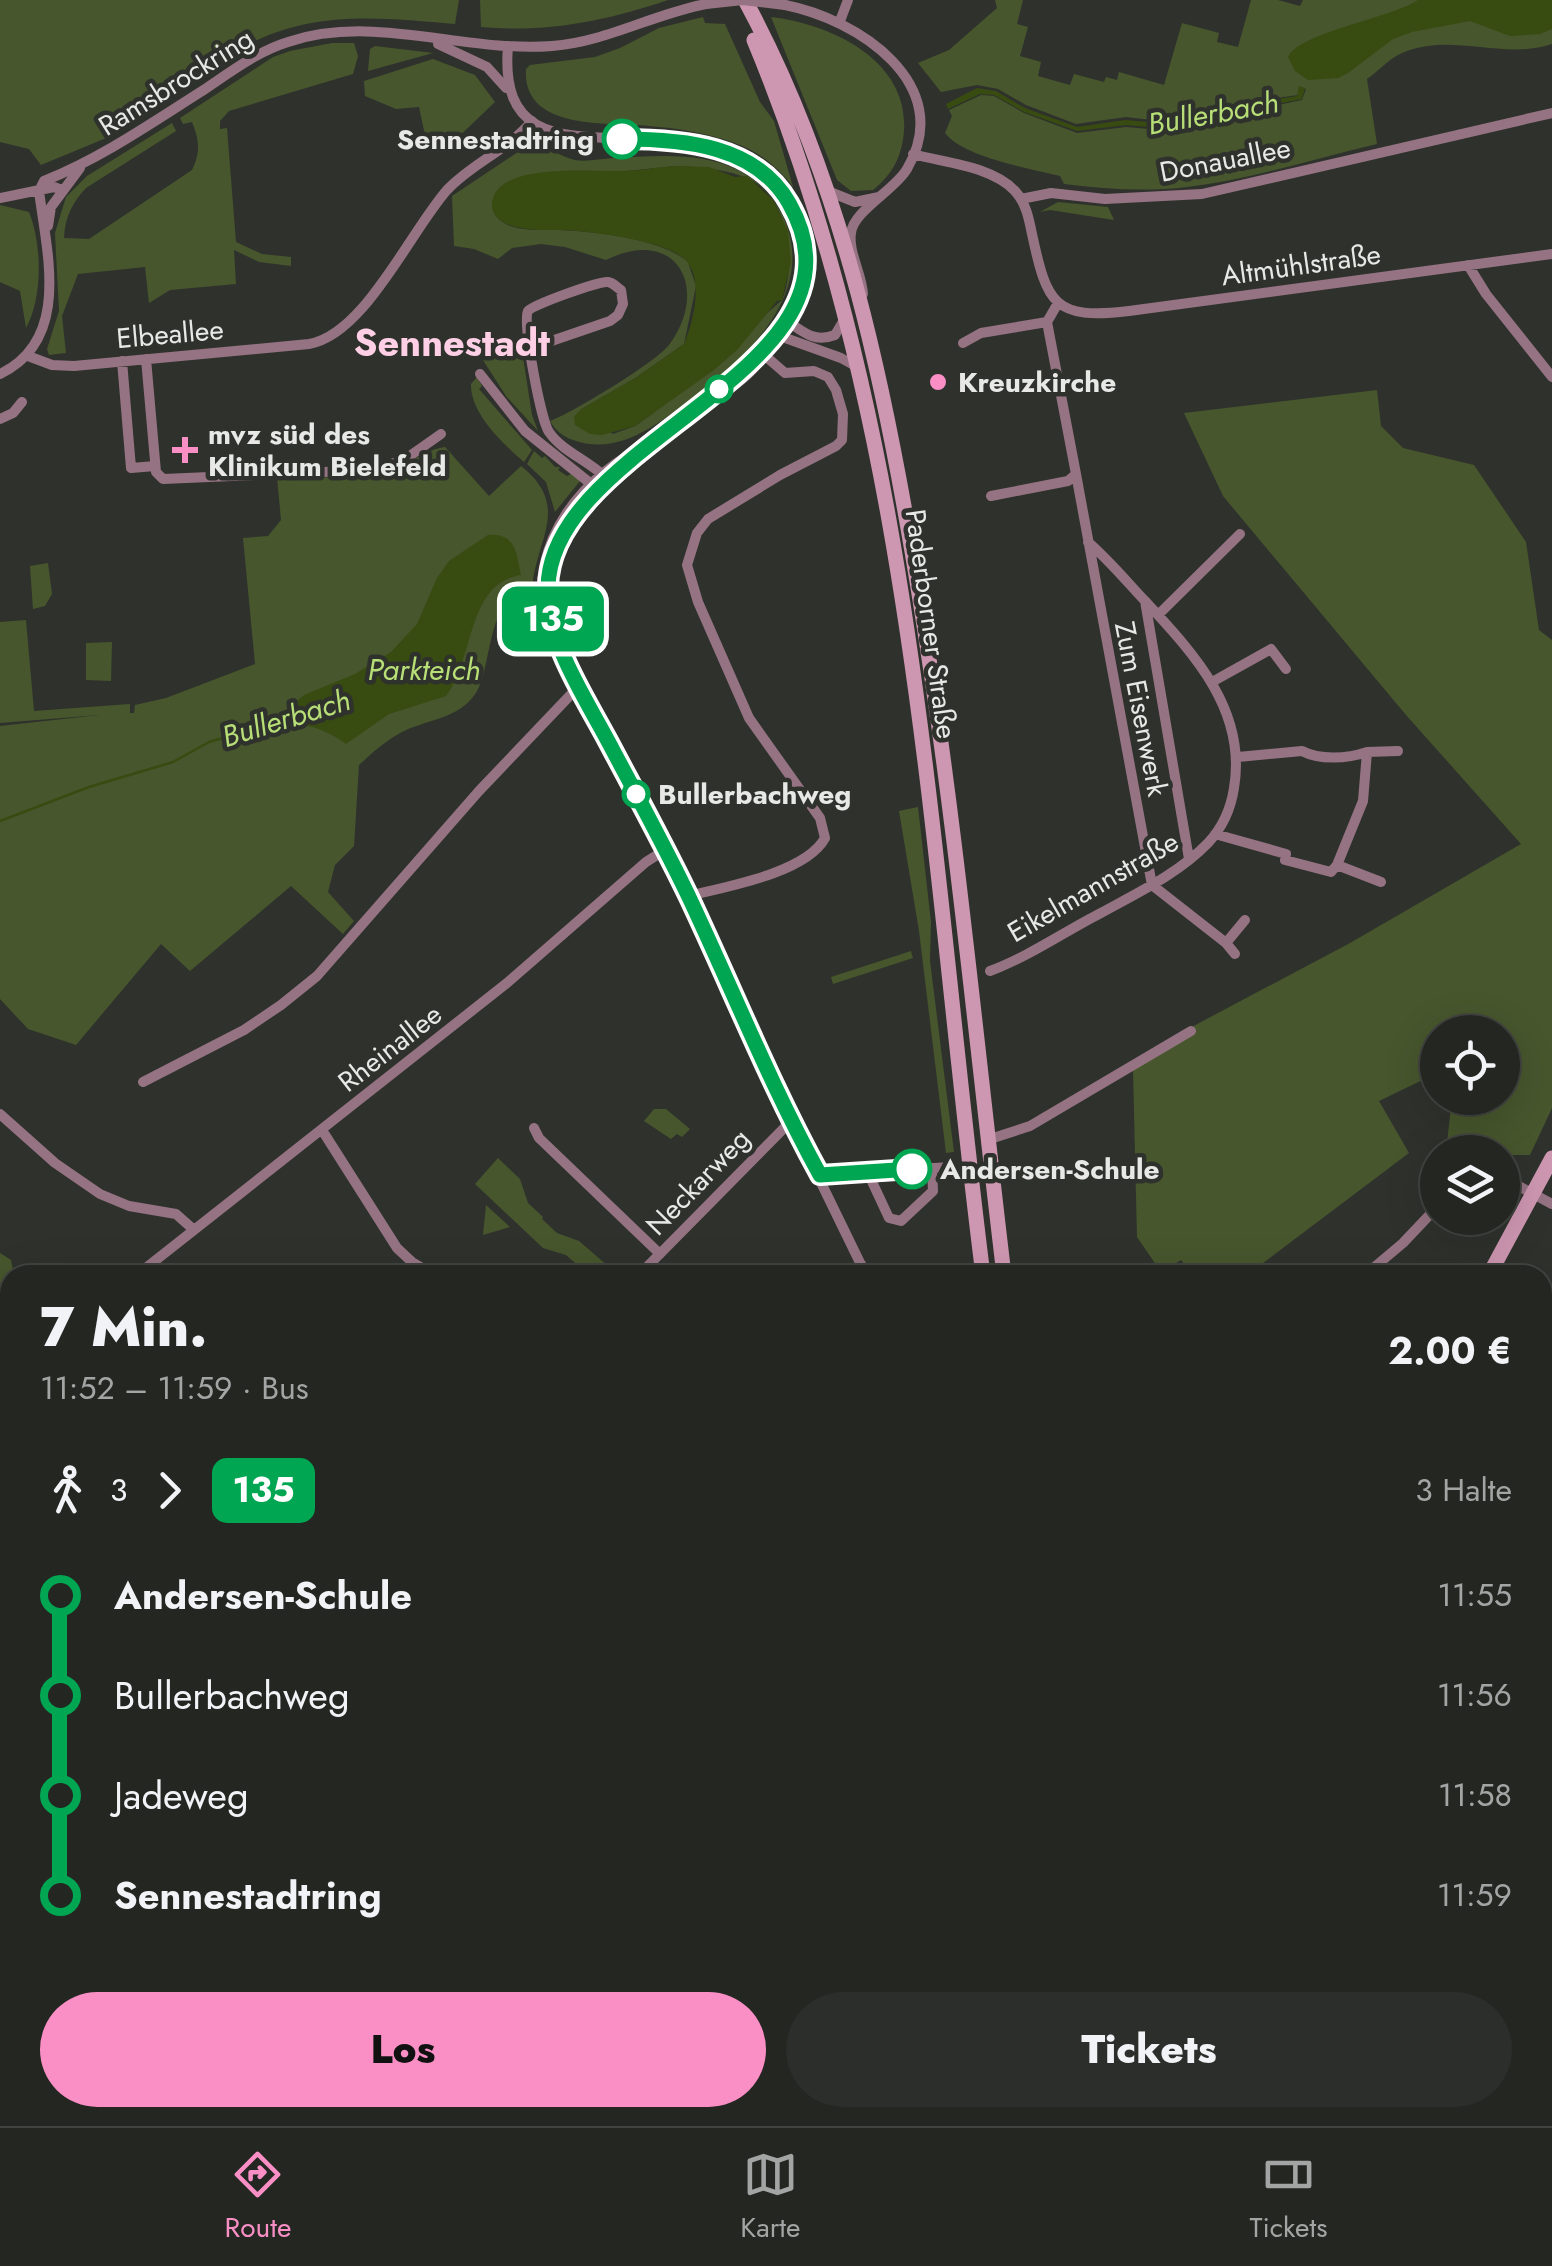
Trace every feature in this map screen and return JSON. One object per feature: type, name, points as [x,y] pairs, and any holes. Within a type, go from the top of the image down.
[{"type":"main road","name":"Paderborner Straße","points":[[736,0],[805,173],[846,314],[890,511],[946,931],[982,1265]]},
{"type":"main road","name":"Paderborner Straße","points":[[745,0],[792,102],[863,304],[903,494],[936,700],[1003,1265]]},
{"type":"main road","points":[[1496,1265],[1552,1158]]},
{"type":"street","name":"Ramsbrockring","points":[[28,356],[42,335],[49,309],[39,190],[44,181],[84,166],[238,68],[288,42],[332,32],[553,46],[592,40],[664,13],[706,4],[743,0],[785,4],[840,21],[877,45],[909,83],[918,122],[913,154]]},
{"type":"street","points":[[840,21],[848,0]]},
{"type":"street","name":"Ramsbrockring","points":[[414,36],[476,60],[495,74],[512,97]]},
{"type":"street","points":[[508,46],[507,79],[512,97],[532,121],[572,137],[701,146],[739,156],[782,190],[803,238],[802,281],[786,320],[753,369],[590,484],[558,528],[541,573],[541,603],[552,638],[666,850],[862,1265]]},
{"type":"street","name":"Donauallee","points":[[1021,198],[1051,193],[1104,199],[1202,194],[1552,113]]},
{"type":"street","name":"Elbeallee","points":[[28,356],[63,366],[316,343],[346,328],[447,190],[515,140],[532,121]]},
{"type":"street","points":[[863,304],[862,278],[850,233],[854,224],[898,182],[913,154],[998,178],[1021,198],[1040,274],[1058,303],[1046,322],[1088,542]]},
{"type":"street","name":"Ramsbrockring","points":[[46,247],[50,214],[62,190],[84,166]]},
{"type":"street","points":[[0,198],[54,187],[62,190]]},
{"type":"street","points":[[824,190],[854,202],[880,197]]},
{"type":"street","name":"Altmühlstraße","points":[[1058,303],[1093,316],[1552,254]]},
{"type":"street","points":[[1468,265],[1552,378]]},
{"type":"street","points":[[531,348],[614,318],[622,310],[622,294],[612,284],[600,283],[527,312],[531,348],[546,426],[554,438],[604,476]]},
{"type":"street","points":[[786,320],[803,333],[820,339],[834,335],[846,314]]},
{"type":"street","points":[[963,343],[981,333],[1046,322]]},
{"type":"street","points":[[777,335],[859,368]]},
{"type":"street","points":[[688,896],[736,885],[776,870],[809,854],[825,838],[820,818],[749,718],[689,578],[690,549],[708,519],[836,446],[843,438],[843,414],[828,377],[814,371],[784,373],[762,353]]},
{"type":"street","points":[[0,374],[28,356]]},
{"type":"street","points":[[146,359],[157,476],[171,480],[370,470],[404,460],[441,434]]},
{"type":"street","points":[[122,361],[131,468],[155,466]]},
{"type":"street","points":[[480,374],[525,432],[590,484]]},
{"type":"street","points":[[0,419],[15,412],[22,402]]},
{"type":"street","points":[[567,467],[578,456]]},
{"type":"street","points":[[991,496],[1068,482],[1076,474]]},
{"type":"street","points":[[560,650],[550,603],[552,563],[574,518],[604,476]]},
{"type":"street","points":[[1158,615],[1240,534]]},
{"type":"street","name":"Eikelmannstraße","points":[[990,970],[1152,885],[1190,859],[1215,834],[1233,797],[1238,757],[1227,711],[1212,682],[1158,615],[1088,542]]},
{"type":"street","name":"Zum Eisenwerk","points":[[1088,542],[1152,885]]},
{"type":"street","points":[[1144,600],[1190,859]]},
{"type":"street","points":[[1212,682],[1271,648],[1286,669]]},
{"type":"street","points":[[143,1082],[244,1030],[317,976],[479,791],[579,686]]},
{"type":"street","points":[[1238,757],[1302,751],[1311,757],[1398,751]]},
{"type":"street","points":[[1215,834],[1286,854],[1285,860],[1331,872],[1364,801],[1366,752]]},
{"type":"street","name":"Rheinallee","points":[[158,1265],[194,1230],[507,983],[646,862],[666,850]]},
{"type":"street","points":[[1337,865],[1380,882]]},
{"type":"street","points":[[1152,885],[1235,954]]},
{"type":"street","points":[[1226,943],[1246,920]]},
{"type":"street","points":[[988,1140],[1030,1126],[1192,1031]]},
{"type":"street","points":[[0,1114],[55,1163],[100,1194],[129,1206],[176,1214],[194,1230]]},
{"type":"street","name":"Neckarweg","points":[[649,1265],[791,1121]]},
{"type":"street","points":[[534,1128],[660,1254]]},
{"type":"street","points":[[322,1130],[390,1238],[417,1265]]},
{"type":"street","points":[[820,1175],[951,1167],[971,1182]]},
{"type":"street","points":[[868,1173],[889,1218],[901,1222],[933,1191],[932,1168]]},
{"type":"street","points":[[1520,1187],[1552,1204]]},
{"type":"street","points":[[1376,1265],[1420,1225]]},
{"type":"shaded area","points":[[0,0],[459,0],[455,24],[354,19],[279,31],[255,41],[111,136],[41,165],[29,149],[0,142]]},
{"type":"shaded area","points":[[480,0],[668,0],[576,24],[505,28],[481,27]]},
{"type":"shaded area","points":[[995,0],[1023,0],[1017,24],[1028,27],[1020,56],[1041,62],[1038,76],[1070,85],[1074,74],[1104,82],[1106,77],[1117,80],[1119,72],[1164,85],[1182,23],[1219,33],[1217,42],[1238,47],[1251,0],[1278,0],[1300,6],[1303,0],[1552,0],[1552,44],[1513,49],[1436,45],[1398,55],[1367,79],[1377,144],[1259,174],[1187,187],[1095,187],[1064,184],[1060,176],[966,149],[945,133],[952,116],[949,110],[981,95],[994,96],[1024,113],[1077,133],[1126,127],[1161,130],[1302,100],[1306,89],[1299,87],[1298,95],[1212,107],[1160,121],[1126,117],[1076,124],[1026,105],[998,89],[977,85],[941,92],[918,63],[949,50],[997,8]]},
{"type":"shaded area","points":[[703,17],[705,23],[725,24],[760,102],[774,121],[793,187],[766,160],[741,145],[680,130],[571,120],[538,104],[529,89],[526,69],[530,65],[595,57],[659,28]]},
{"type":"shaded area","points":[[771,17],[841,37],[862,50],[894,84],[902,106],[903,140],[891,171],[873,190],[851,191],[837,180]]},
{"type":"shaded area","points":[[332,43],[354,43],[358,56],[353,74],[229,111],[220,121],[220,129],[227,128],[236,242],[262,254],[291,257],[291,266],[259,262],[234,250],[236,284],[170,290],[149,303],[145,267],[78,274],[62,316],[66,353],[49,355],[47,349],[59,311],[55,233],[66,197],[87,176],[172,123],[176,131],[86,188],[77,199],[64,238],[89,239],[192,170],[198,151],[196,134],[192,122],[183,124],[180,118],[273,57]]},
{"type":"shaded area","points":[[375,46],[433,53],[368,71],[370,49]]},
{"type":"shaded area","points":[[433,59],[475,75],[495,102],[450,145],[439,134],[425,135],[419,107],[396,109],[365,96],[364,81]]},
{"type":"shaded area","points":[[533,142],[579,161],[661,156],[710,160],[747,175],[761,186],[733,173],[675,166],[627,171],[494,199],[497,217],[512,227],[628,238],[661,247],[688,262],[696,286],[684,344],[580,410],[613,434],[652,414],[782,300],[789,251],[775,204],[785,221],[792,248],[791,274],[784,298],[771,321],[736,362],[668,416],[623,440],[590,444],[557,430],[550,421],[613,386],[669,345],[687,303],[680,268],[668,256],[651,250],[631,251],[606,260],[541,244],[512,248],[498,259],[454,246],[452,196]]},
{"type":"shaded area","points":[[1058,202],[1108,207],[1114,220],[1050,210],[1040,212]]},
{"type":"shaded area","points":[[0,205],[29,212],[36,239],[38,287],[26,328],[20,291],[0,282]]},
{"type":"shaded area","points":[[474,346],[522,351],[538,431],[506,396]]},
{"type":"shaded area","points":[[477,377],[482,386],[479,389],[532,450],[524,462],[482,417],[472,395],[471,384]]},
{"type":"shaded area","points":[[1377,390],[1381,426],[1403,448],[1474,465],[1526,542],[1539,630],[1552,640],[1552,1108],[1530,1155],[1520,1155],[1520,1135],[1448,1135],[1450,1115],[1520,1115],[1520,1015],[1420,1015],[1420,1081],[1379,1101],[1409,1153],[1260,1265],[1185,1265],[1181,1260],[1173,1265],[1156,1265],[1137,1237],[1133,1070],[1169,1039],[1350,943],[1521,844],[1406,715],[1223,496],[1184,413]]},
{"type":"shaded area","points":[[445,447],[489,496],[521,466],[545,497],[546,527],[532,597],[512,600],[503,607],[473,698],[455,712],[396,736],[359,765],[354,846],[335,865],[328,892],[354,921],[343,934],[291,886],[190,971],[161,944],[76,1045],[28,1029],[0,999],[0,726],[99,715],[0,723],[0,622],[26,620],[34,711],[130,704],[130,713],[134,713],[135,705],[166,698],[255,664],[243,538],[268,536],[281,520],[277,477],[376,475]]},
{"type":"shaded area","points":[[534,451],[580,481],[555,512],[546,482],[527,464]]},
{"type":"shaded area","points":[[48,563],[52,594],[45,606],[33,609],[30,566]]},
{"type":"shaded area","points":[[112,642],[111,681],[86,680],[86,643]]},
{"type":"shaded area","points":[[918,807],[931,922],[930,961],[954,1152],[946,1153],[919,931],[899,811]]},
{"type":"shaded area","points":[[911,951],[913,958],[833,984],[831,977]]},
{"type":"shaded area","points":[[654,1109],[666,1109],[690,1129],[682,1137],[677,1134],[671,1139],[644,1121]]},
{"type":"shaded area","points":[[498,1158],[520,1179],[528,1203],[542,1219],[557,1233],[579,1241],[607,1265],[578,1265],[566,1255],[543,1248],[475,1184]]},
{"type":"shaded area","points":[[486,1205],[510,1227],[483,1235]]},
{"type":"shaded area","points":[[0,1253],[11,1260],[12,1265],[0,1265]]},
{"type":"water","points":[[1418,0],[1552,0],[1552,29],[1510,36],[1470,21],[1393,39],[1338,78],[1308,80],[1295,71],[1288,57],[1309,40]]},
{"type":"water","points":[[1299,86],[1305,88],[1302,99],[1160,128],[1126,125],[1077,131],[1024,112],[994,95],[980,94],[948,109],[946,104],[977,88],[996,91],[1025,108],[1077,127],[1125,120],[1160,123],[1213,109],[1297,96]]},
{"type":"water","points":[[709,167],[735,177],[747,176],[773,200],[788,231],[791,262],[782,300],[714,370],[635,426],[602,435],[590,434],[575,425],[574,417],[580,410],[684,344],[695,303],[693,271],[681,256],[641,241],[512,226],[498,218],[492,205],[497,191],[508,181],[526,175]]},
{"type":"water","name":"Parkteich","points":[[488,535],[510,541],[521,575],[503,581],[480,608],[462,664],[446,696],[389,714],[346,744],[313,727],[276,727],[274,720],[304,695],[355,674],[391,652],[417,624],[437,578],[449,561]]},
{"type":"waterway","name":"Bullerbach","points":[[0,821],[89,787],[173,762],[209,742],[276,723]]},
{"type":"bus line","name":"135","points":[[622,139],[701,146],[753,164],[782,190],[795,213],[805,262],[797,300],[770,345],[706,404],[608,480],[574,518],[552,563],[548,588],[560,650],[666,850],[791,1121],[820,1175],[912,1169]]},
{"type":"place","name":"Sennestadtring","points":[[622,139]]},
{"type":"place","name":"Kreuzkirche","points":[[938,382]]},
{"type":"place","name":"mvz süd des Klinikum Bielefeld","points":[[185,450]]},
{"type":"place","name":"Bullerbachweg","points":[[636,794]]},
{"type":"place","name":"Andersen-Schule","points":[[912,1169]]},
{"type":"district","name":"Sennestadt","points":[[452,342]]}]
